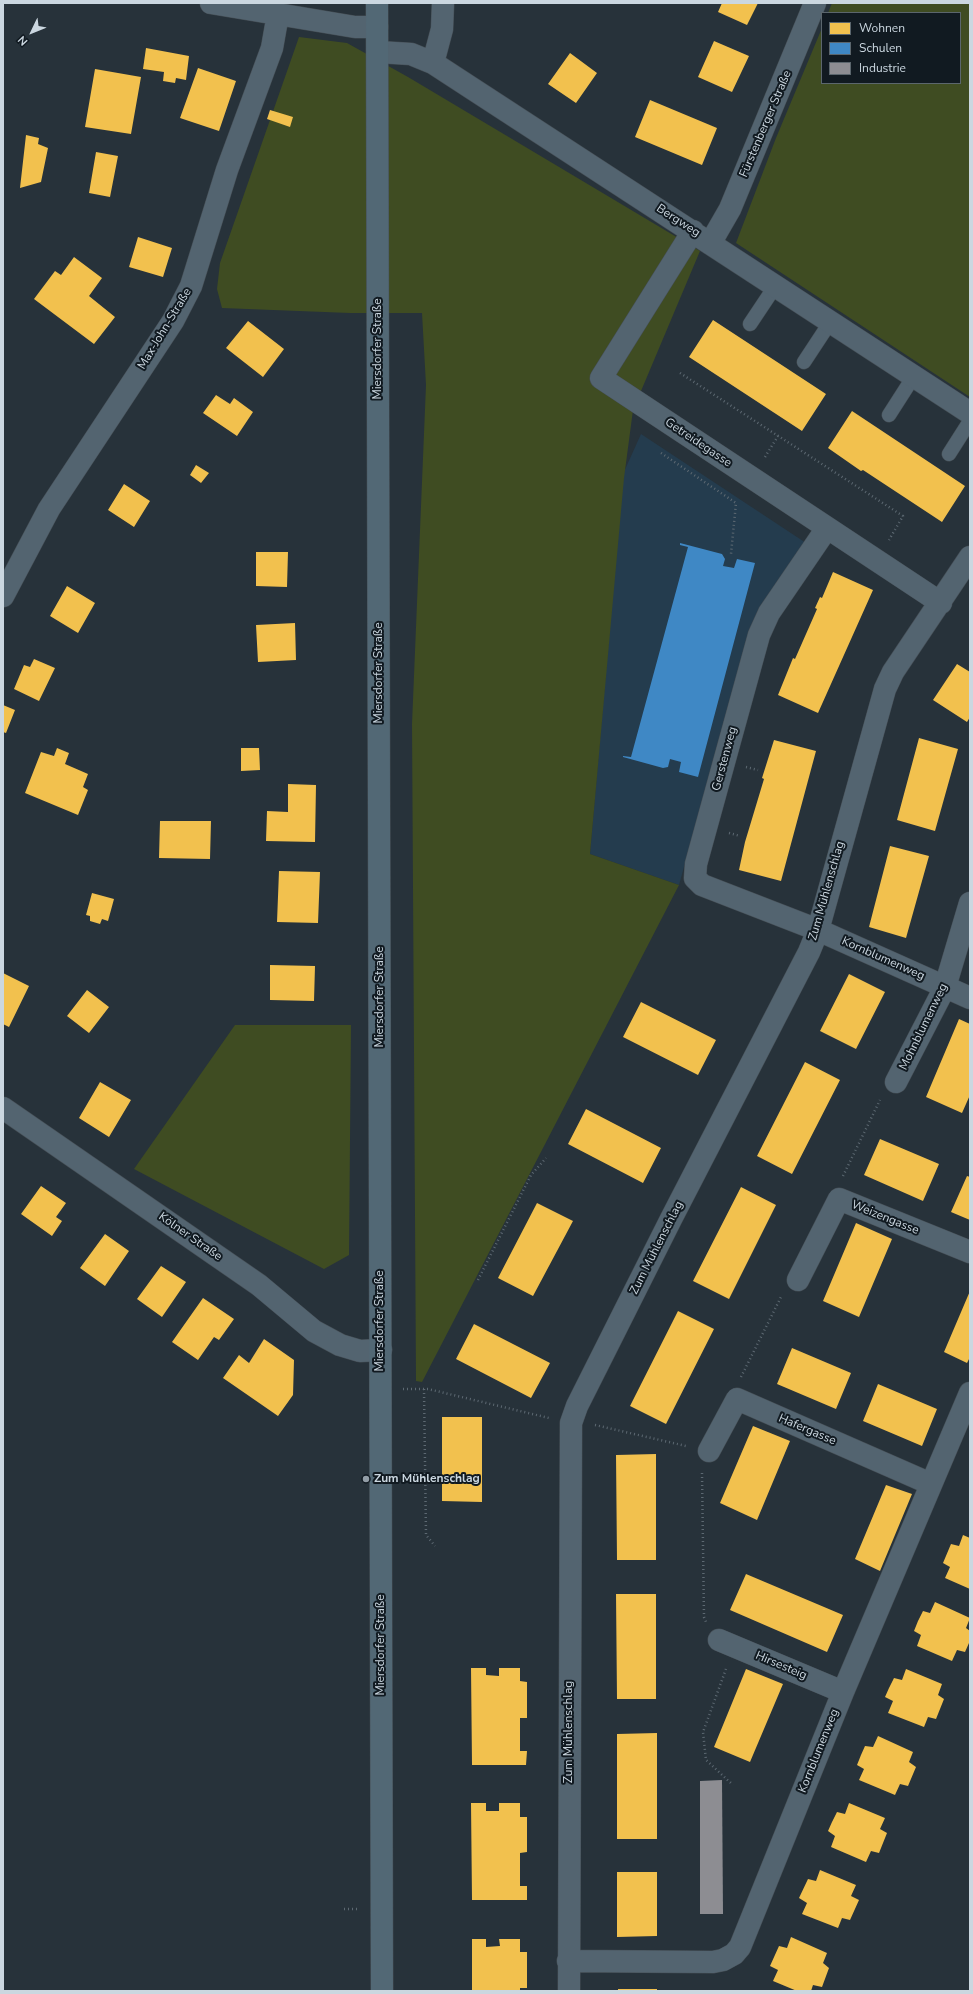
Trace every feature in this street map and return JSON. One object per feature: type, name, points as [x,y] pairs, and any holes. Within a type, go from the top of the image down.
[{"type":"street","points":[[211,3],[355,27],[377,27]]},
{"type":"street","name":"Miersdorfer Straße","points":[[377,3],[382,1991]]},
{"type":"street","points":[[433,63],[442,29],[443,3]]},
{"type":"street","name":"Fürstenberger Straße","points":[[702,236],[730,209],[816,3]]},
{"type":"street","name":"Max-John-Straße","points":[[3,596],[49,509],[173,321],[191,286],[227,170],[272,48],[278,14]]},
{"type":"street","name":"Bergweg","points":[[378,52],[411,54],[433,63],[702,236],[970,413]]},
{"type":"street","name":"Getreidegasse","points":[[702,236],[601,378],[940,603]]},
{"type":"street","name":"Gerstenweg","points":[[818,930],[702,885],[695,878],[696,864],[759,635],[769,613],[827,528]]},
{"type":"street","name":"Zum Mühlenschlag","points":[[569,1991],[571,1423],[577,1406],[809,952],[818,930],[885,689],[893,672],[970,557]]},
{"type":"street","name":"Mohnblumenweg","points":[[896,1082],[945,987],[970,903]]},
{"type":"street","name":"Kornblumenweg","points":[[818,930],[970,998]]},
{"type":"street","name":"Kölner Straße","points":[[3,1108],[259,1285],[314,1331],[340,1345],[360,1351],[381,1350]]},
{"type":"street","name":"Weizengasse","points":[[798,1280],[840,1199],[970,1252]]},
{"type":"street","name":"Kornblumenweg","points":[[568,1961],[713,1962],[723,1960],[734,1954],[740,1946],[843,1692],[970,1393]]},
{"type":"street","points":[[709,1452],[737,1399]]},
{"type":"street","name":"Hafergasse","points":[[737,1399],[931,1484]]},
{"type":"street","name":"Hirsesteig","points":[[726,1643],[843,1692]]},
{"type":"lane","points":[[750,324],[776,285]]},
{"type":"lane","points":[[804,362],[831,321]]},
{"type":"lane","points":[[889,415],[914,376]]},
{"type":"lane","points":[[949,454],[970,421]]},
{"type":"path","points":[[680,372],[903,516],[876,560]]},
{"type":"path","points":[[661,453],[736,503],[731,554]]},
{"type":"path","points":[[840,1199],[837,1188],[840,1181],[885,1090],[896,1082]]},
{"type":"path","points":[[478,1280],[531,1175],[546,1158]]},
{"type":"path","points":[[737,1399],[736,1388],[788,1282],[798,1280]]},
{"type":"path","points":[[424,1389],[426,1535],[435,1546]]},
{"type":"path","points":[[380,1390],[424,1389],[571,1423],[591,1424],[709,1452],[702,1466],[704,1617],[710,1633],[726,1643],[704,1732],[706,1760],[732,1785]]},
{"type":"shaded area","points":[[641,434],[806,543],[749,631],[679,885],[590,854],[623,474]]},
{"type":"green space","points":[[832,3],[970,3],[970,397],[736,243],[776,138],[821,30],[821,84],[961,84],[961,12],[828,12]]},
{"type":"green space","points":[[299,37],[347,43],[408,77],[700,251],[633,410],[624,478],[590,854],[679,885],[422,1382],[416,1381],[412,724],[426,385],[422,313],[350,313],[222,308],[217,289],[220,263]]},
{"type":"green space","points":[[235,1025],[351,1025],[349,1255],[324,1269],[134,1169]]},
{"type":"building: Wohnen","points":[[722,3],[758,3],[747,25],[718,12]]},
{"type":"building: Wohnen","points":[[714,41],[749,56],[732,92],[698,77]]},
{"type":"building: Wohnen","points":[[146,48],[189,56],[186,80],[176,78],[175,83],[163,81],[164,72],[143,69]]},
{"type":"building: Wohnen","points":[[570,53],[597,73],[576,103],[548,84]]},
{"type":"building: Wohnen","points":[[198,68],[236,81],[219,131],[180,118]]},
{"type":"building: Wohnen","points":[[95,69],[141,77],[131,134],[85,127]]},
{"type":"building: Wohnen","points":[[650,100],[717,128],[702,165],[635,137]]},
{"type":"building: Wohnen","points":[[270,110],[293,117],[290,127],[267,119]]},
{"type":"building: Wohnen","points":[[26,135],[39,138],[38,144],[48,148],[41,182],[20,188]]},
{"type":"building: Wohnen","points":[[96,152],[118,156],[110,197],[89,193]]},
{"type":"building: Wohnen","points":[[138,237],[172,248],[163,277],[129,267]]},
{"type":"building: Wohnen","points":[[74,257],[102,278],[89,296],[115,317],[94,344],[34,299],[55,271],[61,275]]},
{"type":"building: Wohnen","points":[[713,320],[826,394],[802,431],[689,357]]},
{"type":"building: Wohnen","points":[[248,321],[284,349],[263,377],[226,348]]},
{"type":"building: Wohnen","points":[[216,395],[230,404],[234,398],[253,412],[237,436],[203,413]]},
{"type":"building: Wohnen","points":[[852,411],[965,486],[942,522],[863,470],[861,471],[828,448]]},
{"type":"building: Wohnen","points":[[196,465],[209,473],[201,483],[190,475]]},
{"type":"building: Wohnen","points":[[124,484],[150,501],[134,527],[108,510]]},
{"type":"building: Wohnen","points":[[256,552],[288,552],[287,587],[256,586]]},
{"type":"building: Wohnen","points":[[833,572],[873,590],[818,713],[778,695],[793,658],[795,659],[817,609],[815,608],[820,597],[822,598]]},
{"type":"building: Wohnen","points":[[67,586],[95,603],[78,633],[50,616]]},
{"type":"building: Wohnen","points":[[295,623],[296,660],[258,662],[256,625]]},
{"type":"building: Wohnen","points":[[34,659],[55,668],[39,701],[14,689],[24,665],[30,667]]},
{"type":"building: Wohnen","points":[[957,664],[970,672],[970,717],[967,722],[933,700]]},
{"type":"building: Wohnen","points":[[3,705],[15,710],[6,733],[3,732]]},
{"type":"building: Wohnen","points":[[919,738],[958,749],[935,831],[897,820]]},
{"type":"building: Wohnen","points":[[774,740],[816,751],[781,881],[739,870],[745,842],[764,779],[762,778]]},
{"type":"building: Wohnen","points":[[57,748],[69,753],[65,764],[88,774],[83,787],[88,790],[78,815],[25,793],[41,752],[54,756]]},
{"type":"building: Wohnen","points":[[241,748],[259,748],[260,770],[241,771]]},
{"type":"building: Wohnen","points":[[288,784],[316,785],[315,842],[266,841],[267,811],[288,812]]},
{"type":"building: Wohnen","points":[[160,821],[211,821],[210,859],[159,858]]},
{"type":"building: Wohnen","points":[[890,846],[929,856],[906,938],[869,927]]},
{"type":"building: Wohnen","points":[[279,871],[320,872],[318,923],[277,922]]},
{"type":"building: Wohnen","points":[[92,893],[114,899],[108,921],[102,919],[100,924],[90,921],[90,916],[86,915]]},
{"type":"building: Wohnen","points":[[270,965],[315,966],[314,1001],[270,1000]]},
{"type":"building: Wohnen","points":[[3,973],[29,986],[9,1027],[3,1024]]},
{"type":"building: Wohnen","points":[[849,974],[885,992],[856,1049],[820,1031]]},
{"type":"building: Wohnen","points":[[87,990],[109,1007],[89,1033],[67,1016]]},
{"type":"building: Wohnen","points":[[641,1002],[716,1040],[698,1075],[623,1037]]},
{"type":"building: Wohnen","points":[[959,1019],[970,1024],[970,1095],[962,1113],[926,1097]]},
{"type":"building: Wohnen","points":[[805,1062],[840,1080],[792,1174],[757,1156]]},
{"type":"building: Wohnen","points":[[100,1082],[131,1100],[109,1137],[79,1118]]},
{"type":"building: Wohnen","points":[[586,1109],[661,1148],[643,1183],[568,1144]]},
{"type":"building: Wohnen","points":[[880,1139],[939,1164],[923,1201],[864,1175]]},
{"type":"building: Wohnen","points":[[967,1176],[970,1177],[970,1220],[951,1212]]},
{"type":"building: Wohnen","points":[[41,1186],[66,1203],[56,1217],[62,1221],[52,1236],[21,1214]]},
{"type":"building: Wohnen","points":[[741,1187],[776,1205],[729,1299],[693,1281]]},
{"type":"building: Wohnen","points":[[537,1203],[573,1221],[533,1296],[498,1278]]},
{"type":"building: Wohnen","points":[[856,1223],[892,1239],[859,1317],[823,1301]]},
{"type":"building: Wohnen","points":[[105,1234],[129,1251],[105,1286],[80,1268]]},
{"type":"building: Wohnen","points":[[161,1266],[186,1282],[162,1317],[137,1299]]},
{"type":"building: Wohnen","points":[[970,1291],[970,1357],[967,1363],[944,1352]]},
{"type":"building: Wohnen","points":[[203,1298],[234,1319],[219,1340],[214,1337],[198,1360],[172,1342]]},
{"type":"building: Wohnen","points":[[678,1311],[714,1329],[666,1424],[630,1406]]},
{"type":"building: Wohnen","points":[[474,1324],[550,1363],[531,1398],[456,1359]]},
{"type":"building: Wohnen","points":[[264,1339],[294,1360],[293,1395],[278,1416],[223,1378],[239,1355],[249,1363]]},
{"type":"building: Wohnen","points":[[792,1348],[851,1373],[836,1409],[777,1384]]},
{"type":"building: Wohnen","points":[[878,1384],[937,1409],[922,1446],[863,1421]]},
{"type":"building: Wohnen","points":[[442,1417],[482,1417],[482,1502],[442,1501]]},
{"type":"building: Wohnen","points":[[753,1426],[790,1441],[757,1520],[720,1503]]},
{"type":"building: Wohnen","points":[[656,1454],[656,1560],[617,1560],[616,1455]]},
{"type":"building: Wohnen","points":[[886,1485],[912,1494],[880,1571],[855,1559]]},
{"type":"building: Wohnen","points":[[963,1535],[970,1538],[970,1589],[945,1578],[950,1567],[943,1563],[951,1544],[959,1546]]},
{"type":"building: Wohnen","points":[[746,1574],[843,1615],[827,1652],[730,1610]]},
{"type":"building: Wohnen","points":[[616,1594],[656,1594],[656,1699],[617,1699]]},
{"type":"building: Wohnen","points":[[935,1602],[970,1618],[966,1628],[970,1631],[969,1643],[965,1652],[957,1650],[952,1661],[917,1646],[921,1635],[914,1631],[918,1621],[923,1611],[930,1613]]},
{"type":"building: Wohnen","points":[[471,1668],[486,1668],[486,1675],[499,1676],[499,1668],[520,1668],[520,1681],[527,1682],[527,1718],[520,1718],[520,1751],[527,1751],[526,1765],[472,1765]]},
{"type":"building: Wohnen","points":[[746,1669],[783,1684],[750,1762],[714,1747]]},
{"type":"building: Wohnen","points":[[906,1669],[942,1684],[938,1695],[944,1699],[936,1719],[928,1717],[924,1727],[888,1713],[893,1701],[885,1697],[894,1678],[902,1680]]},
{"type":"building: Wohnen","points":[[657,1733],[657,1839],[617,1839],[617,1734]]},
{"type":"building: Wohnen","points":[[878,1736],[913,1752],[909,1762],[916,1767],[908,1786],[900,1784],[895,1795],[859,1780],[864,1769],[857,1765],[861,1755],[865,1746],[873,1747]]},
{"type":"building: Wohnen","points":[[471,1803],[486,1803],[486,1811],[499,1811],[499,1803],[520,1803],[520,1817],[527,1817],[527,1852],[520,1853],[520,1886],[527,1886],[527,1900],[472,1900]]},
{"type":"building: Wohnen","points":[[849,1803],[885,1818],[880,1829],[887,1833],[879,1853],[871,1851],[866,1862],[831,1847],[835,1836],[828,1831],[837,1812],[845,1814]]},
{"type":"building: Wohnen","points":[[820,1870],[856,1885],[851,1896],[859,1900],[850,1920],[842,1918],[838,1928],[802,1914],[807,1903],[799,1898],[808,1879],[816,1881]]},
{"type":"building: Wohnen","points":[[617,1872],[657,1872],[657,1936],[617,1937]]},
{"type":"building: Wohnen","points":[[791,1937],[827,1953],[823,1963],[829,1968],[822,1987],[813,1985],[811,1991],[797,1991],[773,1981],[778,1970],[770,1966],[779,1946],[787,1948]]},
{"type":"building: Wohnen","points":[[472,1939],[486,1939],[486,1947],[500,1946],[499,1939],[520,1939],[520,1952],[527,1952],[527,1988],[520,1988],[520,1991],[472,1991]]},
{"type":"building: Wohnen","points":[[618,1989],[657,1989],[657,1991],[618,1991]]},
{"type":"building: Schulen","points":[[680,543],[722,554],[725,559],[723,566],[734,568],[737,559],[755,563],[698,777],[679,772],[681,762],[670,759],[668,767],[663,768],[623,757],[631,757],[688,547],[680,545]]},
{"type":"building: Industrie","points":[[722,1780],[723,1914],[700,1914],[700,1781]]},
{"type":"place","name":"Zum Mühlenschlag","points":[[366,1479]]}]
